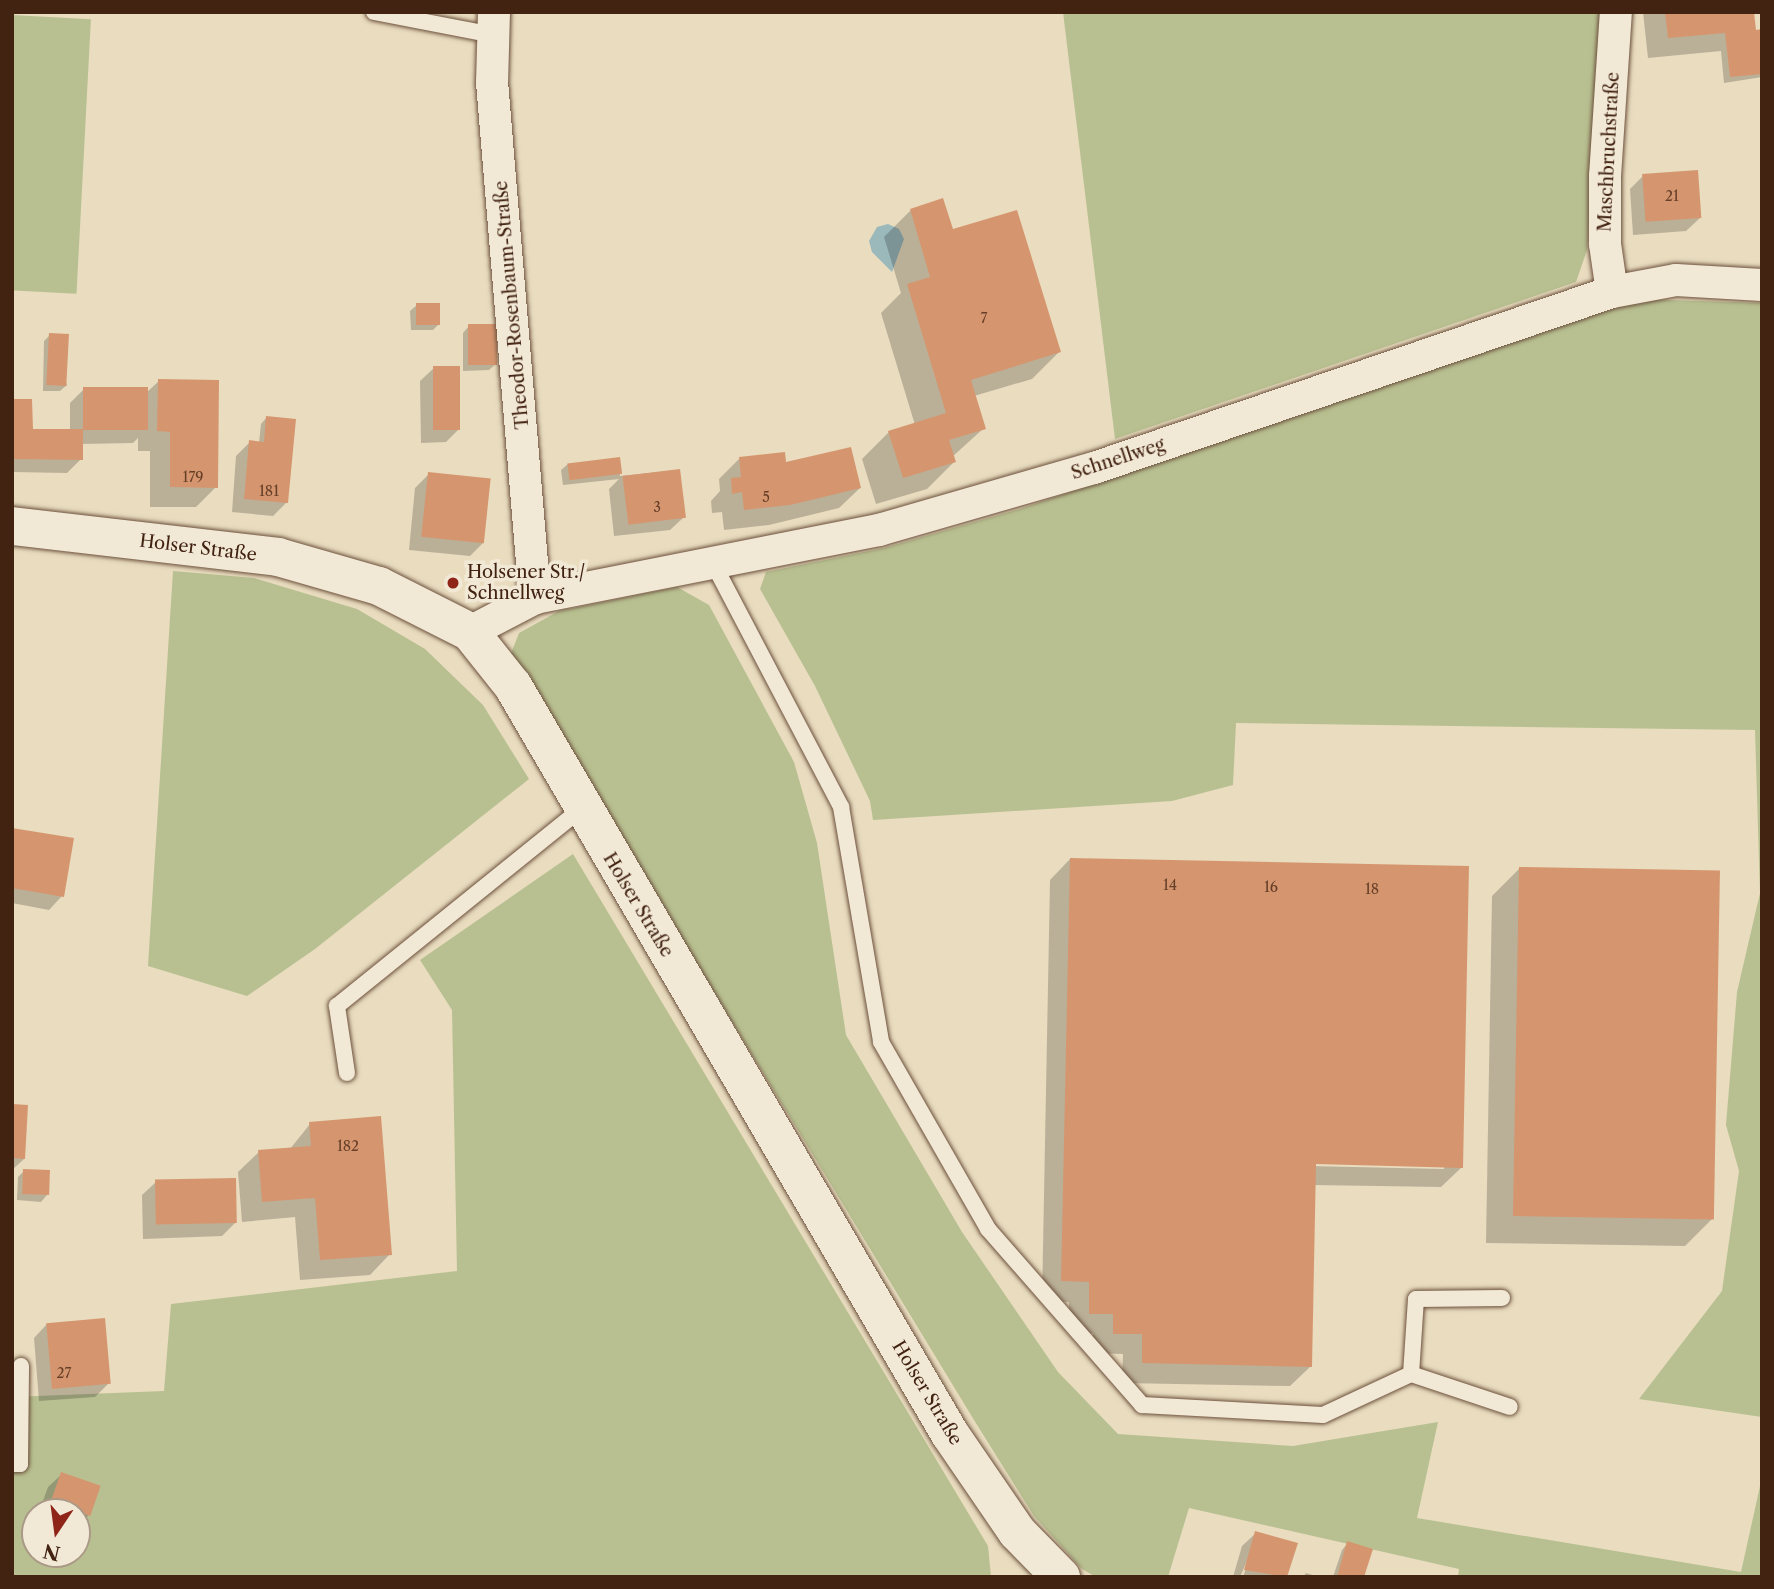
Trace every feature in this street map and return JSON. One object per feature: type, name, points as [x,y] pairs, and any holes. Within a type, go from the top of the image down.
[{"type":"main road","name":"Holser Straße","points":[[12,526],[278,557],[379,586],[470,632],[513,687],[581,809],[950,1434],[1017,1532],[1061,1577]]},
{"type":"street","name":"Maschbruchstraße","points":[[1612,292],[1605,244],[1605,176],[1616,12]]},
{"type":"street","name":"Theodor-Rosenbaum-Straße","points":[[493,24],[492,82],[535,598]]},
{"type":"street","name":"Schnellweg","points":[[470,632],[535,598],[880,530],[1094,468],[1612,292],[1676,280],[1762,285]]},
{"type":"lane","points":[[374,12],[493,24]]},
{"type":"lane","points":[[712,561],[841,807],[881,1042],[988,1229],[1142,1405],[1323,1415],[1411,1374],[1510,1406]]},
{"type":"lane","points":[[346,1073],[337,1006],[581,809]]},
{"type":"lane","points":[[1411,1374],[1416,1299],[1502,1298]]},
{"type":"lane","points":[[12,1464],[20,1464],[21,1366]]},
{"type":"green space","points":[[1063,12],[1603,12],[1587,250],[1576,282],[1115,439]]},
{"type":"green space","points":[[12,15],[91,19],[76,294],[12,290]]},
{"type":"green space","points":[[1637,299],[1762,303],[1762,1417],[1639,1399],[1722,1291],[1739,1171],[1726,1125],[1737,992],[1760,893],[1755,730],[1236,723],[1233,785],[1172,801],[873,820],[870,801],[815,686],[760,589],[766,572],[884,548],[1020,509]]},
{"type":"green space","points":[[173,571],[254,578],[357,609],[425,649],[483,705],[529,779],[315,949],[247,996],[148,966]]},
{"type":"green space","points":[[677,587],[709,605],[794,762],[817,843],[846,1035],[962,1232],[1058,1372],[1118,1434],[1293,1446],[1438,1422],[1417,1518],[1741,1572],[1762,1477],[1762,1577],[1458,1577],[1459,1569],[1189,1508],[1168,1577],[1096,1577],[1082,1569],[1034,1516],[510,656],[519,633],[559,611]]},
{"type":"green space","points":[[573,854],[988,1546],[991,1577],[12,1577],[12,1397],[164,1391],[171,1304],[457,1271],[452,1010],[420,960]]},
{"type":"water","points":[[888,224],[899,229],[904,239],[892,272],[872,252],[869,241],[877,227]]},
{"type":"building","points":[[1665,12],[1754,12],[1756,30],[1762,29],[1762,74],[1730,77],[1725,33],[1668,38]]},
{"type":"building","points":[[1698,170],[1701,218],[1645,222],[1642,174]]},
{"type":"building","points":[[943,198],[953,229],[1017,210],[1061,352],[971,380],[986,429],[949,440],[956,462],[903,478],[888,431],[946,413],[907,284],[930,277],[910,209]]},
{"type":"building","points":[[416,303],[440,303],[440,325],[416,325]]},
{"type":"building","points":[[468,324],[497,324],[497,365],[468,365]]},
{"type":"building","points":[[49,333],[69,334],[66,386],[46,385]]},
{"type":"building","points":[[433,366],[460,366],[460,430],[433,430]]},
{"type":"building","points":[[158,379],[219,380],[218,488],[170,487],[170,432],[157,431]]},
{"type":"building","points":[[83,387],[148,387],[148,430],[83,430]]},
{"type":"building","points":[[12,399],[32,399],[33,429],[83,429],[83,460],[12,459]]},
{"type":"building","points":[[266,416],[296,419],[288,503],[244,499],[249,440],[264,442]]},
{"type":"building","points":[[851,447],[861,488],[790,505],[744,510],[742,492],[732,494],[731,478],[741,477],[739,457],[785,452],[786,462]]},
{"type":"building","points":[[620,457],[622,474],[569,480],[567,463]]},
{"type":"building","points":[[680,469],[686,518],[628,525],[622,476]]},
{"type":"building","points":[[428,472],[491,479],[484,543],[421,537]]},
{"type":"building","points":[[12,828],[74,838],[64,897],[12,888]]},
{"type":"building","points":[[1070,858],[1469,866],[1463,1168],[1316,1164],[1312,1367],[1142,1363],[1142,1334],[1113,1334],[1113,1314],[1089,1314],[1089,1282],[1061,1281]]},
{"type":"building","points":[[1519,867],[1720,871],[1714,1219],[1513,1216]]},
{"type":"building","points":[[12,1104],[28,1105],[25,1159],[12,1158]]},
{"type":"building","points":[[381,1116],[392,1255],[320,1260],[315,1198],[262,1202],[258,1150],[311,1146],[309,1122]]},
{"type":"building","points":[[23,1169],[50,1170],[49,1195],[22,1194]]},
{"type":"building","points":[[236,1178],[237,1223],[156,1224],[155,1179]]},
{"type":"building","points":[[105,1318],[111,1384],[52,1389],[46,1323]]},
{"type":"building","points":[[61,1472],[101,1486],[91,1514],[91,1498],[52,1498]]},
{"type":"building","points":[[1255,1531],[1298,1543],[1287,1577],[1244,1570]]},
{"type":"building","points":[[1347,1541],[1373,1549],[1364,1577],[1337,1577]]},
{"type":"place","name":"Holsener Str./ Schnellweg","points":[[453,583]]}]
